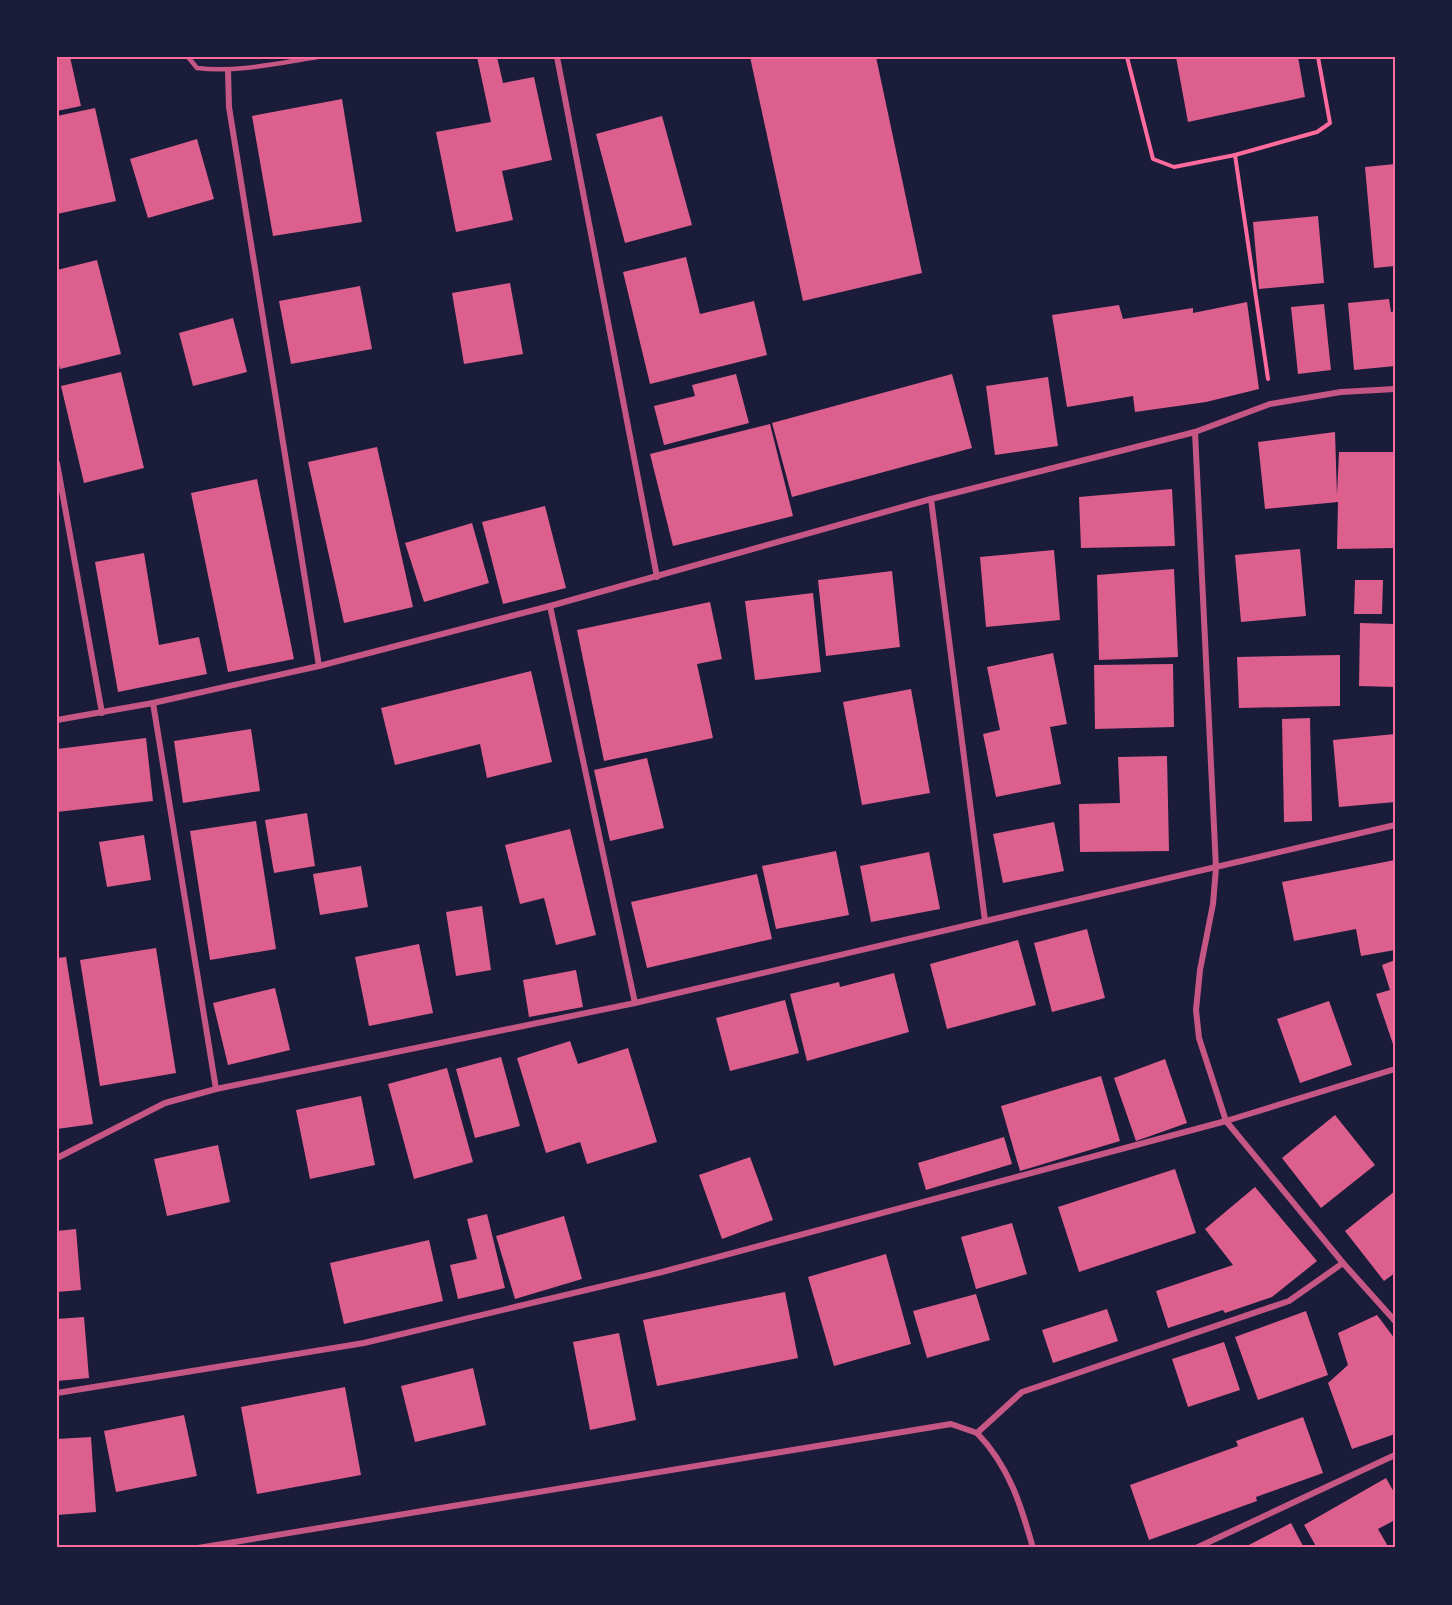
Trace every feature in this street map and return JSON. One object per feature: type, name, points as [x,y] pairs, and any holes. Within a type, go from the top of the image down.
[{"type":"street","points":[[557,57],[657,577]]},
{"type":"street","points":[[228,70],[229,107],[319,666]]},
{"type":"street","points":[[57,720],[153,703],[319,666],[550,606],[931,500],[1195,432],[1270,404],[1341,392],[1395,389]]},
{"type":"street","points":[[1195,432],[1216,868],[1213,904],[1200,970],[1196,1010],[1201,1047],[1226,1121],[1343,1263],[1395,1320]]},
{"type":"street","points":[[57,463],[102,713]]},
{"type":"street","points":[[931,500],[985,921]]},
{"type":"street","points":[[550,606],[635,1003]]},
{"type":"street","points":[[153,703],[216,1089]]},
{"type":"street","points":[[57,1158],[165,1103],[216,1089],[635,1003],[1395,825]]},
{"type":"street","points":[[57,1393],[364,1342],[662,1272],[1226,1121],[1395,1069]]},
{"type":"street","points":[[977,1433],[1022,1392],[1289,1301],[1343,1263]]},
{"type":"street","points":[[198,1548],[951,1424],[977,1433],[995,1451],[1018,1493],[1033,1548]]},
{"type":"street","points":[[1196,1548],[1395,1455]]},
{"type":"lane","points":[[188,57],[197,68],[228,70],[318,57]]},
{"type":"path","points":[[1127,57],[1153,159],[1174,167],[1235,155],[1317,132],[1330,123],[1318,57]]},
{"type":"path","points":[[1235,155],[1263,333],[1270,404]]},
{"type":"building","points":[[57,57],[70,57],[81,106],[57,111]]},
{"type":"building","points":[[477,57],[497,57],[503,83],[534,77],[552,160],[502,171],[513,220],[456,232],[436,132],[491,122]]},
{"type":"building","points":[[750,57],[876,57],[922,273],[803,301]]},
{"type":"building","points":[[1176,57],[1298,57],[1305,97],[1188,122]]},
{"type":"building","points":[[342,99],[362,222],[273,236],[252,116]]},
{"type":"building","points":[[95,108],[116,201],[57,214],[57,116]]},
{"type":"building","points":[[662,116],[692,225],[625,243],[596,134]]},
{"type":"building","points":[[197,139],[214,199],[148,218],[130,159]]},
{"type":"building","points":[[1395,164],[1395,266],[1374,268],[1365,167]]},
{"type":"building","points":[[1318,216],[1324,283],[1259,289],[1253,222]]},
{"type":"building","points":[[686,257],[700,314],[754,301],[767,355],[650,384],[623,272]]},
{"type":"building","points":[[97,260],[121,354],[60,369],[57,358],[57,270]]},
{"type":"building","points":[[510,283],[523,354],[464,364],[452,293]]},
{"type":"building","points":[[360,286],[372,349],[291,364],[279,301]]},
{"type":"building","points":[[1389,299],[1391,312],[1395,311],[1395,366],[1354,370],[1348,303]]},
{"type":"building","points":[[1247,302],[1259,389],[1206,402],[1135,412],[1133,396],[1067,407],[1052,315],[1119,305],[1123,319],[1193,308],[1193,313]]},
{"type":"building","points":[[1324,304],[1331,370],[1298,374],[1291,307]]},
{"type":"building","points":[[233,318],[247,372],[193,386],[179,333]]},
{"type":"building","points":[[121,372],[144,468],[84,483],[61,386]]},
{"type":"building","points":[[736,374],[749,423],[664,445],[654,406],[695,396],[692,385]]},
{"type":"building","points":[[952,374],[972,448],[792,497],[772,423]]},
{"type":"building","points":[[1048,377],[1058,446],[995,455],[986,386]]},
{"type":"building","points":[[770,424],[793,516],[673,546],[650,454]]},
{"type":"building","points":[[1335,432],[1337,495],[1339,452],[1395,452],[1395,548],[1337,549],[1338,502],[1265,509],[1258,442]]},
{"type":"building","points":[[377,447],[413,607],[344,623],[308,462]]},
{"type":"building","points":[[257,479],[294,659],[228,672],[191,493]]},
{"type":"building","points":[[1172,489],[1175,546],[1081,548],[1079,497]]},
{"type":"building","points":[[545,506],[566,588],[503,604],[482,522]]},
{"type":"building","points":[[472,523],[489,583],[424,602],[405,543]]},
{"type":"building","points":[[1300,549],[1306,616],[1241,622],[1235,555]]},
{"type":"building","points":[[1054,550],[1060,620],[986,627],[980,557]]},
{"type":"building","points":[[144,553],[159,645],[199,637],[207,674],[118,692],[95,562]]},
{"type":"building","points":[[1174,569],[1178,657],[1099,660],[1097,575]]},
{"type":"building","points":[[892,571],[900,647],[826,656],[818,580]]},
{"type":"building","points":[[1355,580],[1383,580],[1382,614],[1354,614]]},
{"type":"building","points":[[813,593],[821,672],[755,680],[745,601]]},
{"type":"building","points":[[710,602],[722,659],[697,664],[713,738],[604,761],[577,630]]},
{"type":"building","points":[[1360,623],[1395,624],[1395,687],[1359,686]]},
{"type":"building","points":[[1053,653],[1067,724],[1050,727],[1061,784],[996,797],[983,734],[1000,730],[987,667]]},
{"type":"building","points":[[1340,655],[1340,706],[1239,708],[1237,657]]},
{"type":"building","points":[[1173,664],[1174,727],[1095,729],[1094,665]]},
{"type":"building","points":[[531,671],[552,762],[487,778],[480,744],[395,765],[381,708]]},
{"type":"building","points":[[911,689],[930,793],[862,805],[843,702]]},
{"type":"building","points":[[1310,718],[1312,821],[1284,822],[1282,719]]},
{"type":"building","points":[[251,729],[260,791],[183,803],[174,741]]},
{"type":"building","points":[[1395,734],[1395,802],[1339,807],[1333,740]]},
{"type":"building","points":[[146,738],[153,801],[57,812],[57,749]]},
{"type":"building","points":[[1167,756],[1169,851],[1080,852],[1079,804],[1120,803],[1118,757]]},
{"type":"building","points":[[647,758],[664,828],[610,841],[594,770]]},
{"type":"building","points":[[307,813],[315,866],[274,873],[265,820]]},
{"type":"building","points":[[256,821],[276,949],[210,960],[190,831]]},
{"type":"building","points":[[1054,822],[1064,871],[1003,883],[993,834]]},
{"type":"building","points":[[570,829],[596,935],[556,945],[544,898],[520,904],[505,845]]},
{"type":"building","points":[[144,835],[151,880],[107,887],[99,842]]},
{"type":"building","points":[[836,851],[849,915],[776,929],[762,866]]},
{"type":"building","points":[[929,852],[940,909],[871,922],[860,866]]},
{"type":"building","points":[[1395,860],[1395,950],[1361,956],[1356,929],[1294,941],[1282,882]]},
{"type":"building","points":[[361,866],[368,907],[320,915],[313,874]]},
{"type":"building","points":[[757,874],[772,939],[647,968],[631,902]]},
{"type":"building","points":[[482,906],[491,970],[456,976],[446,912]]},
{"type":"building","points":[[1087,929],[1105,998],[1052,1012],[1034,943]]},
{"type":"building","points":[[1018,940],[1036,1005],[947,1029],[930,964]]},
{"type":"building","points":[[419,944],[433,1013],[369,1026],[355,957]]},
{"type":"building","points":[[156,948],[176,1073],[100,1086],[80,960]]},
{"type":"building","points":[[66,957],[93,1124],[57,1129],[57,958]]},
{"type":"building","points":[[1395,960],[1395,1050],[1376,994],[1390,990],[1382,965]]},
{"type":"building","points":[[576,970],[583,1007],[529,1017],[523,980]]},
{"type":"building","points":[[894,973],[909,1032],[807,1061],[790,994],[839,982],[840,987]]},
{"type":"building","points":[[275,988],[290,1050],[228,1065],[213,1003]]},
{"type":"building","points":[[785,1000],[799,1053],[730,1071],[716,1018]]},
{"type":"building","points":[[1329,1001],[1352,1065],[1300,1083],[1277,1019]]},
{"type":"building","points":[[570,1041],[578,1064],[628,1048],[657,1142],[587,1164],[580,1142],[546,1153],[517,1058]]},
{"type":"building","points":[[501,1057],[520,1126],[475,1138],[456,1069]]},
{"type":"building","points":[[1165,1059],[1187,1123],[1136,1141],[1114,1078]]},
{"type":"building","points":[[447,1068],[473,1162],[414,1179],[388,1084]]},
{"type":"building","points":[[1101,1076],[1120,1141],[1020,1171],[1001,1106]]},
{"type":"building","points":[[361,1096],[375,1165],[310,1179],[296,1110]]},
{"type":"building","points":[[1335,1115],[1375,1165],[1321,1208],[1282,1158]]},
{"type":"building","points":[[1004,1137],[1012,1164],[926,1190],[918,1163]]},
{"type":"building","points":[[218,1145],[230,1202],[167,1216],[154,1159]]},
{"type":"building","points":[[750,1157],[773,1220],[722,1239],[699,1175]]},
{"type":"building","points":[[1175,1169],[1196,1233],[1079,1272],[1058,1207]]},
{"type":"building","points":[[1255,1187],[1317,1261],[1272,1297],[1225,1313],[1223,1310],[1168,1328],[1156,1291],[1233,1265],[1205,1229]]},
{"type":"building","points":[[1395,1191],[1395,1273],[1384,1281],[1345,1231]]},
{"type":"building","points":[[487,1214],[505,1288],[458,1299],[450,1265],[477,1259],[467,1219]]},
{"type":"building","points":[[564,1216],[582,1279],[515,1299],[496,1236]]},
{"type":"building","points":[[1012,1223],[1027,1274],[976,1289],[961,1237]]},
{"type":"building","points":[[76,1229],[81,1290],[57,1292],[57,1231]]},
{"type":"building","points":[[429,1240],[443,1301],[344,1324],[330,1263]]},
{"type":"building","points":[[886,1254],[911,1344],[834,1366],[808,1277]]},
{"type":"building","points":[[785,1292],[798,1358],[657,1386],[643,1320]]},
{"type":"building","points":[[976,1294],[990,1340],[927,1358],[913,1311]]},
{"type":"building","points":[[1107,1309],[1118,1341],[1053,1363],[1042,1330]]},
{"type":"building","points":[[1306,1311],[1328,1375],[1258,1400],[1235,1337]]},
{"type":"building","points":[[1377,1315],[1395,1339],[1395,1434],[1352,1449],[1328,1383],[1348,1365],[1338,1333]]},
{"type":"building","points":[[84,1317],[89,1378],[57,1381],[57,1319]]},
{"type":"building","points":[[619,1333],[636,1420],[590,1430],[573,1342]]},
{"type":"building","points":[[1224,1342],[1240,1390],[1188,1407],[1172,1359]]},
{"type":"building","points":[[473,1368],[486,1425],[415,1442],[401,1386]]},
{"type":"building","points":[[345,1387],[361,1475],[257,1494],[241,1407]]},
{"type":"building","points":[[184,1415],[197,1476],[116,1492],[104,1431]]},
{"type":"building","points":[[1303,1417],[1323,1473],[1256,1497],[1257,1501],[1149,1540],[1130,1485],[1238,1446],[1236,1441]]},
{"type":"building","points":[[91,1437],[96,1512],[57,1515],[57,1439]]},
{"type":"building","points":[[1386,1478],[1395,1494],[1395,1520],[1378,1529],[1389,1548],[1317,1548],[1304,1525]]},
{"type":"building","points":[[1291,1523],[1304,1548],[1243,1548]]}]
